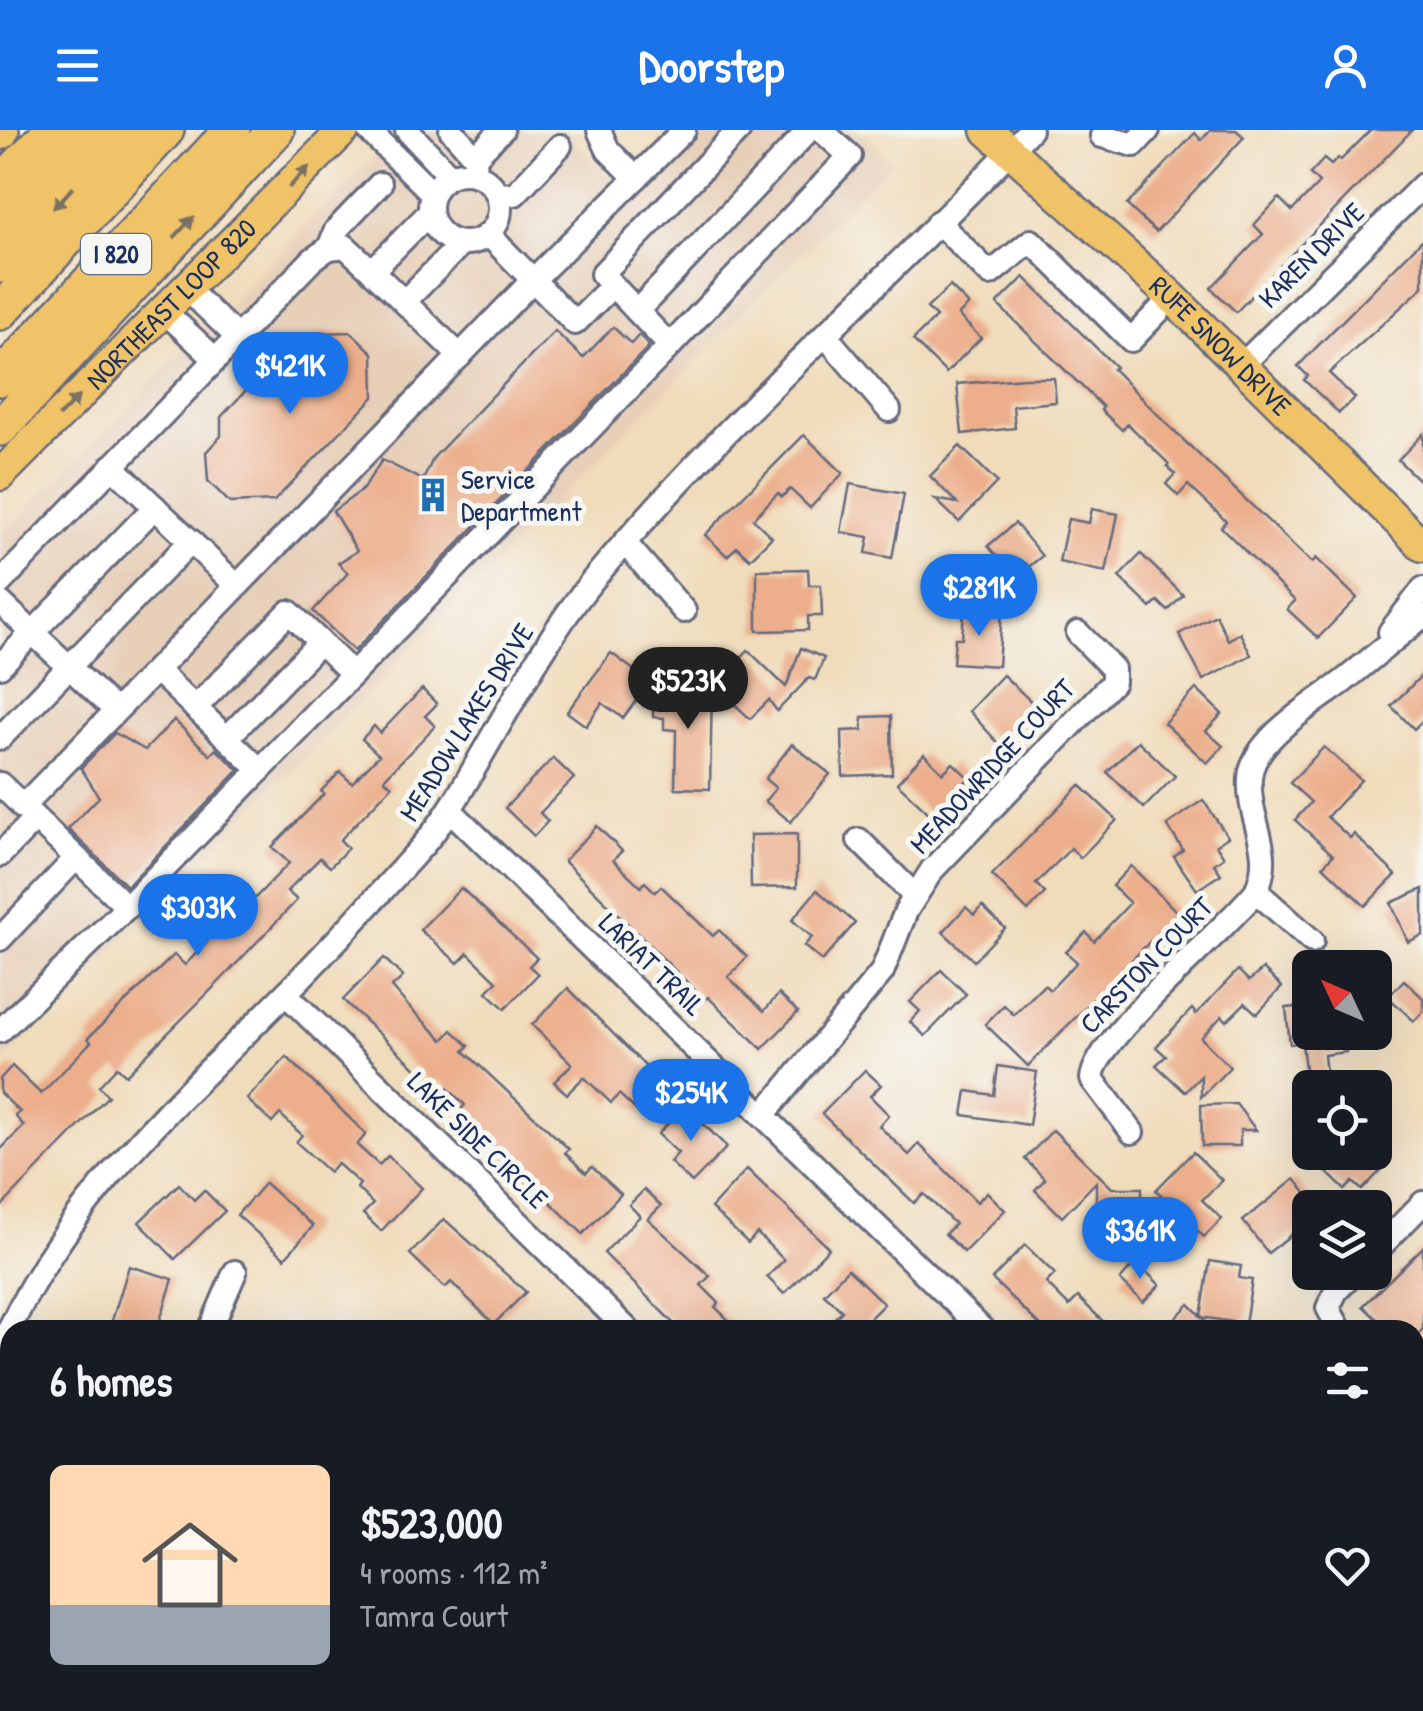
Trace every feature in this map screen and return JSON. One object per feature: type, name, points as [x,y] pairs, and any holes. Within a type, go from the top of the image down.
[{"type":"highway","points":[[0,185],[52,130]]},
{"type":"highway","points":[[0,226],[88,130]]},
{"type":"highway","points":[[0,265],[126,130]]},
{"type":"highway","points":[[0,312],[166,130]]},
{"type":"highway","name":"I 820","points":[[0,378],[232,130]]},
{"type":"highway","points":[[0,428],[276,130]]},
{"type":"main road","name":"NORTHEAST LOOP 820","points":[[0,475],[344,130]]},
{"type":"main road","name":"RUFE SNOW DRIVE","points":[[987,130],[1014,136],[1240,367],[1423,546]]},
{"type":"street","points":[[368,130],[432,203],[441,233],[462,242]]},
{"type":"street","points":[[407,130],[450,176]]},
{"type":"street","points":[[404,302],[462,242],[488,234],[499,216],[498,195],[451,130]]},
{"type":"street","points":[[372,270],[432,203],[450,176],[476,166],[502,130]]},
{"type":"street","points":[[599,130],[608,150],[636,178]]},
{"type":"street","points":[[0,855],[28,813],[115,710],[684,130]]},
{"type":"street","points":[[637,312],[809,130]]},
{"type":"street","points":[[0,1032],[260,770],[850,156],[821,130]]},
{"type":"street","points":[[1102,136],[1134,145],[1148,130]]},
{"type":"street","points":[[670,346],[602,274],[727,134]]},
{"type":"street","name":"MEADOW LAKES DRIVE","points":[[15,1320],[33,1283],[94,1194],[175,1101],[286,994],[421,848],[450,810],[525,682],[589,585],[722,434],[938,222],[1014,136]]},
{"type":"street","points":[[498,195],[516,194],[560,146]]},
{"type":"street","points":[[329,248],[336,230],[380,184]]},
{"type":"street","name":"KAREN DRIVE","points":[[1240,367],[1423,185]]},
{"type":"street","points":[[938,222],[990,274],[1032,241],[1131,340],[1172,297]]},
{"type":"street","points":[[488,234],[575,323],[612,286]]},
{"type":"street","points":[[0,583],[313,259],[329,248],[345,246],[460,356]]},
{"type":"street","points":[[187,289],[237,337]]},
{"type":"street","points":[[164,311],[216,359]]},
{"type":"street","points":[[825,334],[889,410]]},
{"type":"street","points":[[112,466],[236,585]]},
{"type":"street","points":[[0,666],[155,507]]},
{"type":"street","points":[[0,738],[191,541]]},
{"type":"street","points":[[625,543],[684,612]]},
{"type":"street","points":[[1366,662],[1423,588]]},
{"type":"street","points":[[0,602],[115,710]]},
{"type":"street","points":[[195,708],[289,612],[353,674]]},
{"type":"street","points":[[1312,941],[1256,892],[1266,860],[1251,800],[1252,770],[1276,734],[1423,616]]},
{"type":"street","name":"MEADOWRIDGE COURT","points":[[764,1114],[882,972],[915,896],[932,870],[1113,682],[1113,669],[1078,633]]},
{"type":"street","points":[[227,738],[320,642]]},
{"type":"street","points":[[156,670],[260,770]]},
{"type":"street","points":[[0,784],[127,907]]},
{"type":"street","name":"LARIAT TRAIL","points":[[450,810],[974,1320]]},
{"type":"street","name":"MEADOWRIDGE COURT","points":[[858,840],[915,896]]},
{"type":"street","points":[[0,939],[75,859]]},
{"type":"street","name":"CARSTON COURT","points":[[1132,1132],[1092,1079],[1096,1060],[1256,892]]},
{"type":"street","name":"LAKE SIDE CIRCLE","points":[[286,994],[618,1320]]},
{"type":"street","points":[[1392,1235],[1423,1203]]},
{"type":"street","points":[[214,1320],[234,1272]]},
{"type":"street","points":[[1335,1320],[1328,1308],[1337,1290]]},
{"type":"shaded area","points":[[401,130],[562,130],[635,202],[704,130],[857,130],[892,162],[0,1064],[0,537]]},
{"type":"building","points":[[1211,130],[1236,130],[1244,137],[1156,232],[1127,205],[1195,133],[1201,140]]},
{"type":"building","points":[[1371,130],[1412,130],[1236,312],[1211,288],[1263,234],[1254,225],[1279,198],[1292,211],[1319,183],[1310,174],[1324,159],[1331,165],[1338,158],[1341,160]]},
{"type":"building","points":[[1423,239],[1423,287],[1329,373],[1355,398],[1339,413],[1304,380],[1308,376],[1298,366]]},
{"type":"building","points":[[1024,277],[1116,367],[1113,369],[1172,429],[1312,563],[1316,558],[1357,598],[1318,638],[1287,609],[1295,601],[1221,527],[1226,521],[1188,485],[1178,496],[1166,484],[1175,474],[1169,464],[1128,424],[1122,430],[997,304]]},
{"type":"building","points":[[950,286],[969,305],[958,315],[981,338],[946,373],[913,340],[936,317],[927,308]]},
{"type":"building","name":"Service Department","points":[[613,327],[631,344],[639,335],[649,346],[354,651],[313,611],[348,573],[338,563],[357,551],[333,511],[362,490],[382,460],[423,480],[434,457],[555,331],[583,358]]},
{"type":"building","points":[[351,332],[373,353],[374,397],[274,501],[230,503],[208,481],[206,452],[221,436],[221,417],[285,349],[306,349],[320,333]]},
{"type":"building","points":[[1054,378],[1056,402],[1013,406],[1015,428],[962,434],[957,384]]},
{"type":"building","points":[[1423,434],[1423,484],[1398,460]]},
{"type":"building","points":[[804,435],[843,473],[810,508],[790,489],[782,497],[778,493],[753,519],[772,537],[750,559],[737,547],[727,556],[705,535]]},
{"type":"building","points":[[960,446],[997,482],[959,522],[935,499],[957,503],[930,476]]},
{"type":"building","points":[[850,484],[904,494],[892,558],[866,553],[869,537],[841,532]]},
{"type":"building","points":[[1092,509],[1118,514],[1106,572],[1059,562],[1068,519],[1089,523]]},
{"type":"building","points":[[1015,523],[1042,556],[1014,579],[1018,583],[999,599],[979,576],[999,559],[988,546]]},
{"type":"building","points":[[1141,554],[1183,595],[1168,611],[1158,601],[1151,608],[1119,577]]},
{"type":"building","points":[[808,569],[809,585],[821,585],[822,616],[808,616],[808,630],[757,631],[757,570]]},
{"type":"building","points":[[964,610],[1002,612],[998,666],[953,663],[955,638],[962,638]]},
{"type":"building","points":[[1216,615],[1228,640],[1240,633],[1251,655],[1203,680],[1179,634]]},
{"type":"building","points":[[801,648],[824,658],[815,680],[809,678],[777,711],[769,700],[750,719],[715,685],[748,650],[786,687]]},
{"type":"building","points":[[611,653],[650,682],[623,718],[602,703],[586,726],[567,712]]},
{"type":"building","points":[[1423,674],[1423,720],[1414,729],[1391,706]]},
{"type":"building","points":[[1003,675],[1038,708],[1001,746],[969,711]]},
{"type":"building","points":[[653,687],[712,688],[710,789],[675,788],[676,730],[664,729],[664,718],[653,717]]},
{"type":"building","points":[[422,689],[437,704],[425,716],[435,726],[384,779],[392,786],[340,840],[348,848],[330,867],[320,858],[287,891],[297,900],[126,1075],[117,1067],[99,1086],[108,1096],[0,1208],[0,1150],[24,1126],[15,1116],[20,1112],[0,1093],[0,1079],[12,1066],[41,1094],[91,1042],[88,1038],[174,955],[185,965],[207,942],[172,906],[195,882],[207,894],[202,899],[229,925],[289,863],[272,847],[340,772],[352,783],[379,755],[362,739],[374,726],[380,733]]},
{"type":"building","points":[[1196,689],[1222,714],[1206,731],[1223,746],[1207,763],[1164,723]]},
{"type":"building","points":[[891,716],[892,774],[843,776],[842,731],[863,730],[862,717]]},
{"type":"building","points":[[174,720],[210,755],[216,749],[239,770],[127,886],[68,829],[99,797],[81,768],[115,733],[145,750]]},
{"type":"building","points":[[1138,741],[1175,776],[1144,808],[1107,772]]},
{"type":"building","points":[[792,744],[830,774],[791,822],[765,801],[776,788],[765,779]]},
{"type":"building","points":[[1324,747],[1361,780],[1327,817],[1350,838],[1354,834],[1396,875],[1365,906],[1323,866],[1333,855],[1295,820],[1311,802],[1290,783]]},
{"type":"building","points":[[924,754],[943,773],[953,763],[969,778],[932,816],[897,783]]},
{"type":"building","points":[[553,758],[574,778],[540,813],[548,821],[534,836],[505,808]]},
{"type":"building","points":[[1080,785],[1117,820],[1080,858],[1071,848],[1036,884],[1045,893],[1028,911],[992,875]]},
{"type":"building","points":[[1203,800],[1228,837],[1216,845],[1224,857],[1214,864],[1221,874],[1197,890],[1174,857],[1183,850],[1167,825]]},
{"type":"building","points":[[597,826],[622,851],[613,860],[641,887],[645,882],[655,892],[661,886],[713,936],[719,930],[747,957],[728,977],[764,1011],[779,994],[798,1012],[762,1049],[708,997],[705,1000],[564,861]]},
{"type":"building","points":[[797,834],[797,887],[751,888],[750,835]]},
{"type":"building","points":[[1131,866],[1178,913],[1028,1066],[985,1024],[1004,1005],[1014,1015],[1044,985],[1050,990],[1077,962],[1066,952],[1086,932],[1094,941],[1130,903],[1112,886]]},
{"type":"building","points":[[461,888],[537,958],[529,966],[538,974],[505,1009],[487,992],[497,981],[468,953],[458,963],[420,930]]},
{"type":"building","points":[[1423,889],[1423,935],[1408,942],[1391,903]]},
{"type":"building","points":[[817,890],[855,923],[822,961],[804,946],[812,937],[792,920]]},
{"type":"building","points":[[982,906],[1005,928],[974,961],[943,932],[966,907],[974,915]]},
{"type":"building","points":[[384,958],[403,977],[392,987],[409,1007],[443,1040],[452,1030],[469,1046],[464,1051],[569,1149],[565,1153],[586,1173],[592,1167],[621,1194],[583,1234],[458,1112],[465,1105],[438,1079],[433,1084],[343,1000]]},
{"type":"building","points":[[1263,969],[1282,987],[1257,1014],[1245,1003],[1227,1021],[1222,1016],[1201,1038],[1230,1067],[1201,1097],[1201,1076],[1185,1092],[1156,1065],[1166,1056],[1156,1047],[1192,1009],[1196,1014],[1238,970],[1249,981]]},
{"type":"building","points":[[941,970],[966,994],[925,1036],[910,1022],[920,1011],[910,1002]]},
{"type":"building","points":[[1404,980],[1423,998],[1423,1012],[1414,1021],[1392,1001],[1392,993]]},
{"type":"building","points":[[568,988],[665,1086],[639,1113],[619,1094],[611,1103],[584,1077],[567,1094],[554,1082],[572,1064],[532,1025]]},
{"type":"building","points":[[1286,1008],[1292,1008],[1292,1044],[1290,1044]]},
{"type":"building","points":[[1303,1050],[1346,1050],[1324,1055],[1326,1070],[1305,1070]]},
{"type":"building","points":[[287,1057],[366,1134],[357,1145],[379,1165],[388,1156],[422,1188],[381,1231],[363,1214],[373,1204],[357,1188],[360,1184],[337,1163],[329,1172],[296,1142],[302,1135],[280,1114],[272,1123],[247,1099]]},
{"type":"building","points":[[998,1066],[1037,1072],[1029,1125],[963,1115],[967,1091],[994,1095]]},
{"type":"building","points":[[865,1070],[881,1085],[870,1096],[889,1115],[879,1126],[909,1155],[919,1144],[977,1202],[987,1192],[1005,1210],[964,1252],[945,1234],[955,1224],[924,1194],[914,1203],[822,1114]]},
{"type":"building","points":[[1236,1104],[1256,1130],[1240,1130],[1240,1146],[1202,1146],[1201,1105]]},
{"type":"building","points":[[685,1106],[727,1147],[692,1183],[670,1162],[678,1153],[658,1134]]},
{"type":"building","points":[[1053,1130],[1112,1188],[1142,1188],[1141,1248],[1117,1248],[1117,1235],[1107,1235],[1107,1225],[1096,1225],[1096,1182],[1062,1217],[1035,1190],[1045,1179],[1025,1159]]},
{"type":"building","points":[[1193,1152],[1222,1180],[1202,1200],[1222,1219],[1204,1237],[1156,1190]]},
{"type":"building","points":[[747,1169],[829,1248],[784,1294],[767,1277],[784,1260],[757,1233],[748,1243],[711,1208]]},
{"type":"building","points":[[1324,1170],[1381,1170],[1362,1190],[1353,1182],[1345,1190]]},
{"type":"building","points":[[1295,1179],[1304,1190],[1292,1190],[1292,1234],[1268,1253],[1243,1221]]},
{"type":"building","points":[[265,1183],[313,1226],[285,1258],[237,1215]]},
{"type":"building","points":[[179,1184],[194,1200],[204,1190],[225,1211],[175,1259],[139,1222]]},
{"type":"building","points":[[644,1190],[661,1206],[648,1219],[710,1276],[701,1285],[719,1303],[715,1307],[729,1320],[670,1320],[604,1253],[640,1216],[629,1205]]},
{"type":"building","points":[[444,1219],[526,1292],[498,1320],[490,1320],[451,1282],[445,1288],[410,1254]]},
{"type":"building","points":[[1025,1245],[1055,1274],[1046,1283],[1069,1306],[1078,1297],[1102,1320],[1035,1320],[992,1279]]},
{"type":"building","points":[[1423,1247],[1423,1320],[1378,1320],[1363,1306],[1379,1290],[1392,1290],[1392,1277]]},
{"type":"building","points":[[1210,1261],[1241,1266],[1239,1278],[1252,1280],[1246,1320],[1174,1320],[1189,1304],[1201,1316]]},
{"type":"building","points":[[1136,1262],[1160,1285],[1143,1302],[1120,1280]]},
{"type":"building","points":[[129,1266],[173,1279],[160,1320],[112,1320]]},
{"type":"building","points":[[848,1269],[884,1304],[868,1320],[833,1320],[842,1311],[824,1294]]},
{"type":"place","name":"Service Department","points":[[433,495]]}]
